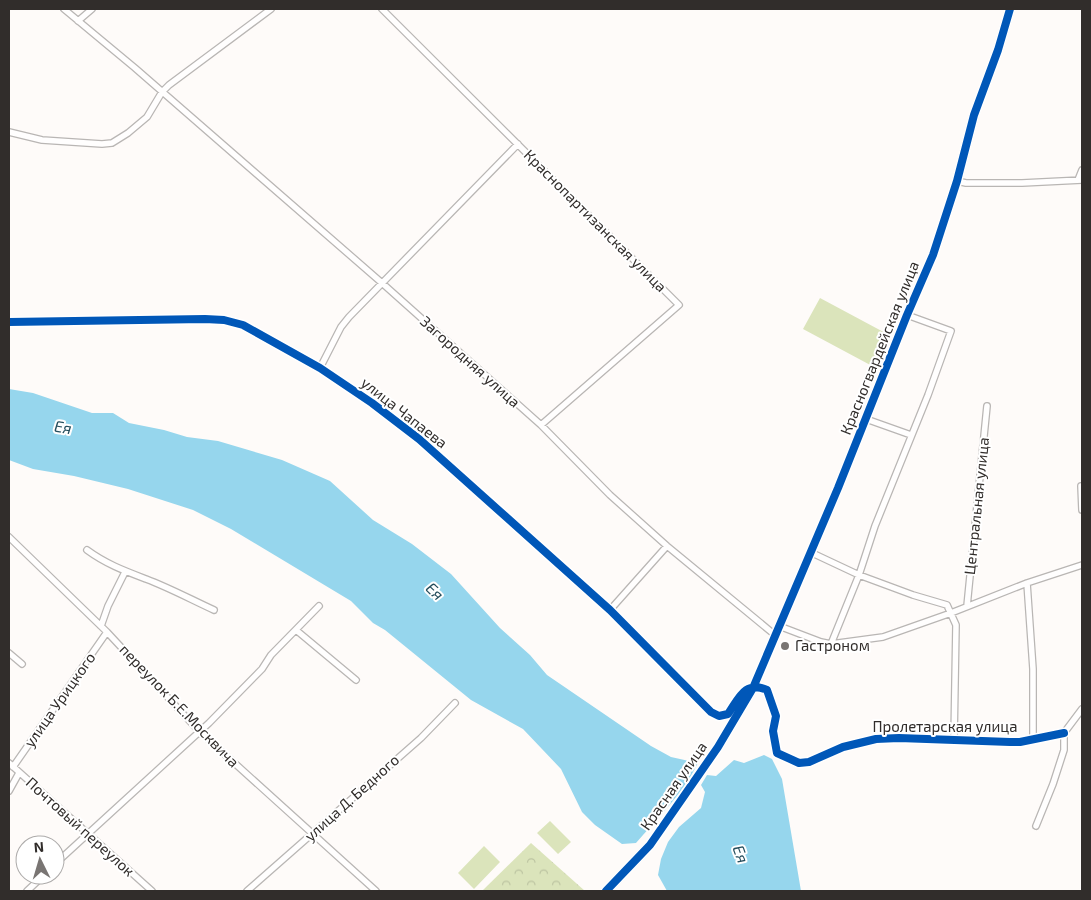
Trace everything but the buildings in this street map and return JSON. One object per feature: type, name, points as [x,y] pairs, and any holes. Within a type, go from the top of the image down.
[{"type":"street","name":"Загородняя улица","points":[[64,9],[119,54],[382,283],[541,425],[610,496],[775,636]]},
{"type":"street","points":[[78,21],[92,9]]},
{"type":"street","points":[[9,132],[42,140],[112,143],[128,133],[147,117],[162,92],[187,71],[271,9]]},
{"type":"street","name":"Краснопартизанская улица","points":[[382,9],[679,305],[541,425]]},
{"type":"street","name":"Красногвардейская улица","points":[[753,688],[933,255],[957,181],[974,115],[998,50],[1010,9]]},
{"type":"street","points":[[320,368],[340,327],[518,144]]},
{"type":"street","points":[[957,181],[966,183],[1022,184],[1080,180],[1082,170]]},
{"type":"street","points":[[831,644],[859,575],[875,526],[928,396],[952,331],[907,315]]},
{"type":"street","name":"улица Чапаева","points":[[9,322],[205,319],[224,320],[243,326],[320,368],[372,403],[419,439],[610,610],[710,712],[719,716],[728,714],[742,693],[753,688]]},
{"type":"street","name":"Центральная улица","points":[[967,606],[987,406]]},
{"type":"street","points":[[866,419],[911,434]]},
{"type":"street","points":[[1082,486],[1082,510]]},
{"type":"street","name":"переулок Б.Е.Москвича","points":[[9,536],[107,632],[199,731],[376,891]]},
{"type":"street","points":[[610,610],[667,546]]},
{"type":"street","points":[[87,550],[101,560],[125,572],[147,579],[214,610]]},
{"type":"street","points":[[810,552],[859,575],[913,595],[947,605],[951,614]]},
{"type":"street","points":[[779,626],[831,644],[883,637],[951,614],[1027,583],[1082,565]]},
{"type":"street","points":[[101,626],[108,606],[125,572]]},
{"type":"street","name":"Пролетарская улица","points":[[1027,583],[1033,669],[1032,738]]},
{"type":"street","points":[[65,854],[199,731],[262,669],[272,655],[319,606]]},
{"type":"street","name":"Пролетарская улица","points":[[951,614],[956,625],[954,740]]},
{"type":"street","points":[[296,630],[356,680]]},
{"type":"street","name":"улица Урицкого","points":[[11,765],[107,632]]},
{"type":"street","points":[[9,653],[22,664]]},
{"type":"street","name":"Пролетарская улица","points":[[753,688],[760,687],[768,690],[776,716],[773,731],[776,753],[799,763],[809,762],[843,747],[876,739],[1015,742],[1064,733]]},
{"type":"street","name":"Красная улица","points":[[606,891],[650,845],[718,748],[753,688]]},
{"type":"street","name":"улица Д. Бедного","points":[[247,891],[421,738],[455,703]]},
{"type":"street","points":[[1036,826],[1064,750],[1064,733],[1082,709]]},
{"type":"street","name":"Почтовый переулок","points":[[11,765],[152,891]]},
{"type":"street","points":[[9,791],[19,773]]},
{"type":"green space","points":[[820,298],[891,336],[874,367],[803,329]]},
{"type":"green space","points":[[550,821],[571,842],[558,854],[537,833]]},
{"type":"green space","points":[[531,843],[585,891],[482,891]]},
{"type":"green space","points":[[484,846],[500,862],[474,889],[458,873]]},
{"type":"water","name":"Ея","points":[[9,389],[33,393],[92,413],[113,413],[129,423],[187,437],[218,441],[282,460],[330,481],[373,520],[412,544],[451,574],[500,628],[530,655],[547,675],[651,746],[671,757],[698,763],[692,774],[670,805],[636,843],[622,844],[595,825],[582,812],[561,769],[523,729],[471,700],[385,630],[373,623],[351,601],[231,529],[193,510],[128,489],[74,476],[33,469],[9,460]]},
{"type":"water","name":"Ея","points":[[764,755],[772,759],[782,779],[801,891],[667,891],[658,875],[661,859],[668,842],[679,827],[701,808],[705,792],[701,785],[707,775],[716,776],[734,760],[744,763]]},
{"type":"cycle path","points":[[606,891],[650,845],[718,747],[753,688],[838,488],[933,255],[957,181],[974,115],[998,50],[1010,9]]},
{"type":"cycle path","points":[[9,322],[205,319],[224,320],[243,325],[320,368],[372,403],[419,439],[610,610],[711,712],[719,716],[728,714],[743,692],[753,687],[767,690],[776,716],[773,731],[777,753],[799,763],[809,762],[843,747],[876,739],[1020,742],[1064,733]]},
{"type":"place","name":"Гастроном","points":[[785,646]]}]
